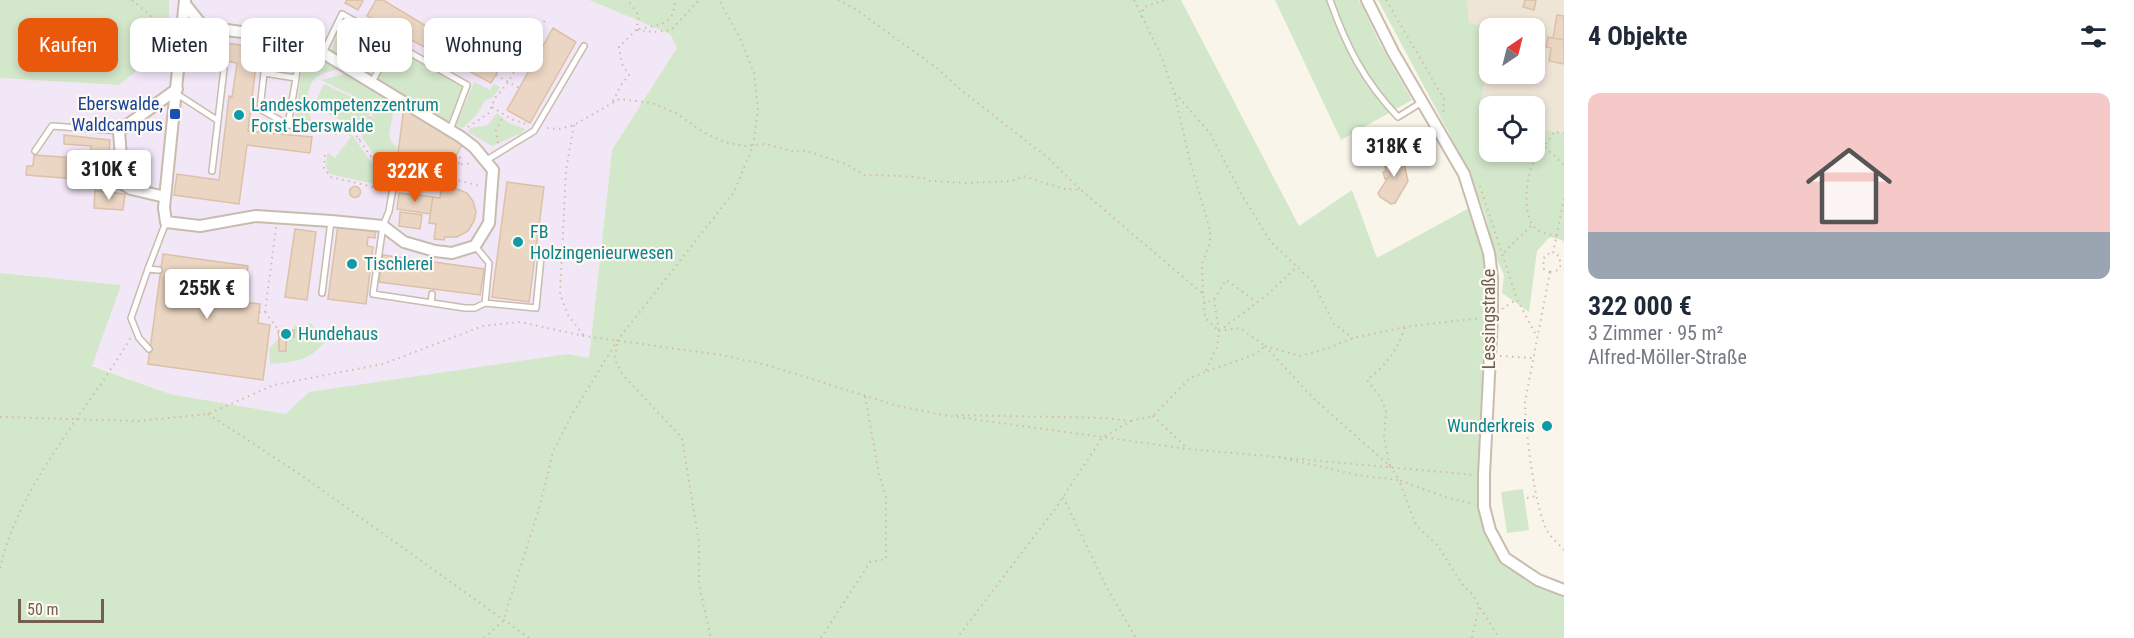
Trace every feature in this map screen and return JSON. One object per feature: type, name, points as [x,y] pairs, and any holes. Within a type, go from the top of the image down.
[{"type":"street","name":"Lessingstraße","points":[[1367,0],[1393,52],[1464,174],[1480,220],[1492,278],[1484,476],[1484,507],[1490,530],[1505,558],[1538,580],[1564,590]]},
{"type":"street","points":[[183,18],[185,2]]},
{"type":"street","points":[[185,2],[197,18]]},
{"type":"street","points":[[178,72],[165,197],[166,222],[200,226],[256,216],[331,221],[383,226],[404,242],[435,251],[452,253],[475,246],[489,223],[493,170],[474,147],[461,137],[325,54]]},
{"type":"street","points":[[165,197],[131,189],[123,184],[119,131],[176,91]]},
{"type":"lane","points":[[1330,0],[1356,63],[1379,97],[1398,117],[1422,102]]},
{"type":"lane","points":[[325,49],[337,24]]},
{"type":"lane","points":[[485,160],[527,137],[537,127],[584,46]]},
{"type":"lane","points":[[412,54],[467,84],[450,130]]},
{"type":"lane","points":[[212,171],[224,72]]},
{"type":"lane","points":[[288,125],[297,72]]},
{"type":"lane","points":[[372,82],[377,72]]},
{"type":"lane","points":[[296,78],[264,73],[260,110],[288,125],[316,128]]},
{"type":"lane","points":[[176,91],[217,120]]},
{"type":"lane","points":[[35,151],[52,126],[119,131]]},
{"type":"lane","points":[[392,190],[389,211],[383,226],[373,294],[475,308],[485,303],[536,308],[541,257]]},
{"type":"lane","points":[[322,293],[331,221]]},
{"type":"lane","points":[[149,349],[131,318],[166,222]]},
{"type":"lane","points":[[475,246],[489,263],[485,303]]},
{"type":"lane","points":[[148,269],[159,270]]},
{"type":"lane","points":[[431,303],[432,294]]},
{"type":"path","points":[[132,0],[152,18]]},
{"type":"path","points":[[628,0],[639,16],[636,30]]},
{"type":"path","points":[[613,101],[628,75],[622,64],[619,47],[636,30],[667,23],[675,13],[675,0]]},
{"type":"path","points":[[636,30],[654,32],[671,30],[699,0]]},
{"type":"path","points":[[484,638],[503,621],[539,509],[553,452],[571,416],[617,341],[734,192],[753,146],[758,110],[754,73],[740,38],[719,0]]},
{"type":"path","points":[[838,0],[855,9],[937,68],[961,90],[1048,158],[1203,294],[1205,304],[1214,299],[1226,280],[1257,302]]},
{"type":"path","points":[[1134,0],[1159,51],[1174,92],[1190,161],[1210,230],[1210,243],[1202,264],[1205,318],[1219,331]]},
{"type":"path","points":[[1141,17],[1144,7],[1165,0]]},
{"type":"path","points":[[461,137],[469,126],[486,116],[514,72]]},
{"type":"path","points":[[496,75],[519,88]]},
{"type":"path","points":[[1174,92],[1210,133],[1242,195],[1270,241],[1299,266],[1313,282],[1334,324],[1353,338]]},
{"type":"path","points":[[359,140],[374,109],[397,97]]},
{"type":"path","points":[[492,107],[504,115],[537,127],[559,129],[574,124],[619,99],[652,103],[676,113],[703,132],[724,142],[753,146],[766,144],[794,152],[801,150],[848,165],[864,175],[903,176],[924,178],[930,181],[966,183],[1012,181],[1023,176],[1064,189],[1081,189]]},
{"type":"path","points":[[500,152],[496,130],[504,115]]},
{"type":"path","points":[[574,124],[566,170],[560,294],[568,315],[584,336]]},
{"type":"path","points":[[335,134],[347,130],[355,134],[392,190]]},
{"type":"path","points":[[1564,134],[1554,132],[1545,147],[1564,165]]},
{"type":"path","points":[[325,155],[324,168],[331,177],[392,190],[409,183],[433,185],[442,178]]},
{"type":"path","points":[[1534,162],[1528,184],[1527,206],[1532,225],[1544,234],[1557,236]]},
{"type":"path","points":[[455,165],[472,164]]},
{"type":"path","points":[[456,172],[454,179],[492,189]]},
{"type":"path","points":[[1553,253],[1564,199]]},
{"type":"path","points":[[277,328],[266,312],[278,218]]},
{"type":"path","points":[[1503,253],[1532,225]]},
{"type":"path","points":[[1553,253],[1561,259],[1562,268],[1556,272],[1544,269],[1543,260],[1547,255],[1553,253]]},
{"type":"path","points":[[1219,331],[1299,266]]},
{"type":"path","points":[[1550,272],[1525,402],[1525,422],[1537,496],[1547,531],[1564,550]]},
{"type":"path","points":[[1205,372],[1217,347],[1219,331],[1214,299]]},
{"type":"path","points":[[1265,346],[1300,356],[1353,338],[1405,327],[1492,316],[1517,299],[1537,337]]},
{"type":"path","points":[[259,312],[266,312]]},
{"type":"path","points":[[0,417],[139,421],[208,414],[274,385],[383,364],[483,326],[520,322],[584,336],[744,360],[898,406],[943,415],[1188,449],[1484,476]]},
{"type":"path","points":[[1390,466],[1384,438],[1386,411],[1381,398],[1367,380],[1388,363],[1398,348],[1405,327]]},
{"type":"path","points":[[1219,331],[1240,328],[1265,346],[1314,399],[1390,466],[1400,480],[1416,525],[1437,544],[1463,585],[1479,604],[1499,638]]},
{"type":"path","points":[[0,568],[4,550],[57,444],[78,420],[136,330]]},
{"type":"path","points":[[617,341],[615,360],[623,375],[682,438],[699,542],[699,585],[711,638]]},
{"type":"path","points":[[957,638],[1063,497],[1102,438],[1131,421],[1153,416],[1190,378],[1256,354],[1265,346]]},
{"type":"path","points":[[1490,355],[1533,358]]},
{"type":"path","points":[[820,638],[870,562],[886,559],[886,496],[879,474],[866,396]]},
{"type":"path","points":[[208,414],[301,475],[529,638]]},
{"type":"path","points":[[943,415],[1103,418],[1131,421]]},
{"type":"path","points":[[1153,416],[1188,449]]},
{"type":"path","points":[[1270,455],[1357,475],[1400,480],[1445,497],[1484,507]]},
{"type":"path","points":[[1527,498],[1537,496]]},
{"type":"path","points":[[1063,497],[1106,585],[1136,638]]},
{"type":"path","points":[[1472,638],[1479,604]]},
{"type":"shaded area","points":[[169,0],[589,0],[670,34],[677,49],[612,150],[589,358],[568,354],[286,414],[170,394],[92,365],[120,285],[0,273],[0,78],[119,85],[130,64],[130,72],[229,72],[229,18],[169,18]]},
{"type":"shaded area","points":[[1467,0],[1564,0],[1564,133],[1545,130],[1545,96],[1482,96],[1484,84],[1545,84],[1545,18],[1479,18],[1479,25],[1469,24]]},
{"type":"green space","points":[[0,0],[169,0],[169,18],[130,18],[130,72],[135,72],[119,85],[0,78]]},
{"type":"green space","points":[[589,0],[1181,0],[1299,226],[1352,190],[1377,258],[1469,208],[1485,255],[1488,273],[1480,489],[1485,530],[1502,561],[1526,578],[1564,596],[1564,638],[0,638],[0,273],[121,285],[92,366],[170,394],[286,414],[309,392],[568,354],[589,358],[612,150],[677,48],[670,34]]},
{"type":"green space","points":[[1275,0],[1359,0],[1380,44],[1412,100],[1341,140]]},
{"type":"green space","points":[[1378,0],[1467,0],[1469,23],[1479,25],[1479,84],[1484,84],[1482,96],[1479,96],[1479,162],[1545,162],[1545,130],[1564,133],[1564,243],[1562,240],[1550,237],[1537,251],[1529,312],[1502,293],[1504,275],[1495,256],[1485,214],[1469,171]]},
{"type":"green space","points":[[337,35],[337,54],[332,51]]},
{"type":"green space","points":[[412,58],[424,65],[424,72],[438,72],[463,86],[450,123],[377,80],[381,72],[412,72]]},
{"type":"green space","points":[[325,61],[337,68],[320,75],[311,85],[308,106],[313,126],[294,123],[302,72],[325,72]]},
{"type":"green space","points":[[347,73],[390,98],[394,105],[391,108],[394,109],[389,134],[391,141],[397,147],[399,159],[395,170],[407,175],[416,173],[409,180],[392,182],[362,137],[376,107],[321,80]]},
{"type":"green space","points":[[474,82],[490,90],[494,84],[500,87],[493,97],[485,100],[478,113],[463,128],[456,125]]},
{"type":"green space","points":[[324,84],[373,107],[362,130],[313,107]]},
{"type":"green space","points":[[497,113],[507,122],[525,129],[522,133],[492,146],[468,132],[471,128],[488,125]]},
{"type":"green space","points":[[346,133],[353,136],[388,187],[330,174],[326,167],[327,155],[328,153],[335,158],[351,137]]},
{"type":"green space","points":[[310,323],[326,340],[320,347],[302,359],[270,364],[269,349],[279,338],[294,338],[294,326],[302,328]]},
{"type":"green space","points":[[1523,489],[1529,530],[1507,533],[1501,492]]},
{"type":"building","points":[[347,0],[363,1],[358,10],[345,3]]},
{"type":"building","points":[[376,0],[383,0],[424,25],[424,47],[412,40],[412,18],[371,18],[367,16]]},
{"type":"building","points":[[1525,0],[1536,0],[1534,10],[1523,7]]},
{"type":"building","points":[[1557,15],[1564,16],[1564,40],[1553,38]]},
{"type":"building","points":[[553,28],[576,42],[530,123],[507,110],[528,72],[543,72],[543,46]]},
{"type":"building","points":[[1548,37],[1564,40],[1564,64],[1549,61],[1551,48],[1546,47]]},
{"type":"building","name":"Landeskompetenzzentrum Forst Eberswalde","points":[[229,43],[241,45],[241,72],[255,72],[248,131],[312,137],[310,153],[247,145],[239,204],[174,195],[177,174],[219,180],[229,96],[232,97],[237,63],[229,62]]},
{"type":"building","points":[[471,72],[497,72],[491,83]]},
{"type":"building","points":[[404,107],[463,143],[456,156],[452,184],[442,182],[443,174],[412,155],[398,153]]},
{"type":"building","points":[[64,135],[110,140],[106,192],[95,191],[96,182],[88,181],[91,146],[64,144]]},
{"type":"building","points":[[1399,152],[1402,154],[1408,181],[1395,203],[1391,204],[1378,193],[1388,178],[1385,179],[1383,172],[1386,171],[1383,158],[1385,155]]},
{"type":"building","points":[[34,155],[90,159],[89,180],[26,175],[27,166],[33,166]]},
{"type":"building","points":[[442,182],[452,184],[452,187],[467,193],[473,201],[476,212],[468,231],[457,237],[445,237],[444,240],[434,239],[436,224],[429,223],[433,197],[440,198]]},
{"type":"building","name":"FB Holzingenieurwesen","points":[[507,182],[544,187],[529,302],[492,297]]},
{"type":"building","points":[[355,187],[359,188],[359,196],[355,197],[351,196],[350,192],[351,188]]},
{"type":"building","points":[[95,191],[125,194],[123,210],[94,208]]},
{"type":"building","points":[[399,193],[433,197],[430,214],[397,209]]},
{"type":"building","points":[[400,212],[422,215],[420,229],[399,226]]},
{"type":"building","name":"Tischlerei","points":[[338,225],[375,230],[375,238],[368,237],[367,246],[373,247],[366,304],[328,299]]},
{"type":"building","points":[[295,229],[316,232],[307,300],[285,297]]},
{"type":"building","points":[[163,254],[248,266],[243,302],[260,304],[258,323],[270,325],[263,380],[148,364]]},
{"type":"building","points":[[383,255],[484,269],[480,295],[379,282]]},
{"type":"building","name":"Hundehaus","points":[[294,330],[294,337],[279,338],[278,331]]},
{"type":"building","name":"Hundehaus","points":[[279,339],[286,339],[286,351],[279,351]]},
{"type":"place","name":"Eberswalde, Waldcampus","points":[[175,114]]},
{"type":"place","name":"Landeskompetenzzentrum Forst Eberswalde","points":[[239,115]]},
{"type":"place","name":"FB Holzingenieurwesen","points":[[518,242]]},
{"type":"place","name":"Tischlerei","points":[[352,264]]},
{"type":"place","name":"Hundehaus","points":[[286,334]]},
{"type":"place","name":"Wunderkreis","points":[[1547,426]]}]
